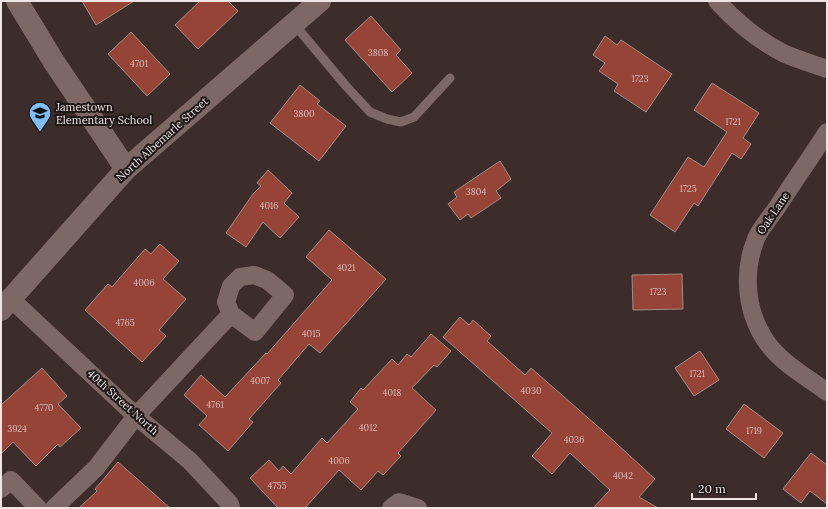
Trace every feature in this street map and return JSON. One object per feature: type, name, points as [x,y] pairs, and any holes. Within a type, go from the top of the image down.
[{"type":"street","points":[[17,1],[54,62],[126,169]]},
{"type":"street","name":"North Albemarle Street","points":[[6,304],[126,169],[320,1]]},
{"type":"street","points":[[717,1],[755,36],[784,53],[827,69]]},
{"type":"street","name":"Oak Lane","points":[[827,132],[756,238],[750,260],[747,281],[750,303],[757,325],[768,344],[787,363],[827,392]]},
{"type":"street","name":"40th Street North","points":[[6,304],[190,461],[232,508]]},
{"type":"street","points":[[54,508],[96,468],[136,416],[231,314]]},
{"type":"street","points":[[1,489],[11,480],[38,508]]},
{"type":"street","points":[[391,508],[399,502],[418,508]]},
{"type":"lane","points":[[294,24],[370,112],[387,119],[401,122],[414,118],[450,78]]},
{"type":"building","points":[[82,1],[134,1],[96,25]]},
{"type":"building","points":[[200,1],[228,1],[238,11],[198,49],[175,25]]},
{"type":"building","points":[[371,16],[401,50],[396,55],[412,73],[392,92],[345,40]]},
{"type":"building","points":[[131,32],[170,74],[147,96],[108,54]]},
{"type":"building","points":[[605,36],[617,45],[621,40],[672,74],[646,112],[614,91],[618,84],[599,71],[605,63],[593,55]]},
{"type":"building","points":[[712,83],[759,113],[743,138],[751,144],[741,159],[732,153],[698,206],[694,203],[675,232],[650,215],[688,157],[704,167],[727,132],[694,110]]},
{"type":"building","points":[[300,85],[320,101],[317,104],[346,126],[319,161],[270,123]]},
{"type":"building","points":[[500,161],[511,179],[496,191],[501,198],[471,218],[468,214],[460,220],[448,204],[457,197],[454,192]]},
{"type":"building","points":[[268,170],[292,193],[284,203],[299,217],[280,238],[263,222],[246,247],[226,233],[253,194],[261,186],[257,183]]},
{"type":"building","points":[[329,230],[386,279],[320,353],[309,344],[278,380],[281,383],[249,419],[253,422],[228,451],[199,425],[207,416],[184,395],[201,375],[225,397],[266,353],[267,354],[332,280],[306,257]]},
{"type":"building","points":[[160,244],[179,261],[163,279],[186,299],[159,330],[166,336],[142,362],[85,310],[108,284],[112,287],[145,249],[151,254]]},
{"type":"building","points":[[682,274],[683,309],[633,310],[632,275]]},
{"type":"building","points":[[460,317],[469,325],[473,320],[491,336],[487,341],[525,375],[531,368],[655,479],[639,497],[658,508],[593,508],[610,490],[570,453],[552,474],[532,456],[552,433],[443,337]]},
{"type":"building","points":[[431,334],[451,351],[437,367],[434,365],[412,388],[436,410],[398,453],[401,456],[383,475],[378,471],[361,490],[339,470],[305,508],[278,508],[250,478],[269,460],[279,471],[283,466],[291,474],[322,438],[327,443],[358,409],[350,402],[361,388],[363,390],[392,359],[398,365],[407,354],[411,357]]},
{"type":"building","points":[[700,351],[719,380],[694,396],[675,368]]},
{"type":"building","points":[[42,368],[67,396],[58,404],[81,428],[60,447],[58,444],[36,466],[13,442],[1,454],[1,405]]},
{"type":"building","points":[[744,404],[783,433],[764,458],[726,429]]},
{"type":"building","points":[[811,453],[827,465],[827,504],[810,491],[801,503],[783,489]]},
{"type":"building","points":[[118,462],[170,508],[79,508],[97,491],[95,489]]},
{"type":"place","name":"Jamestown Elementary School","points":[[40,132]]}]
